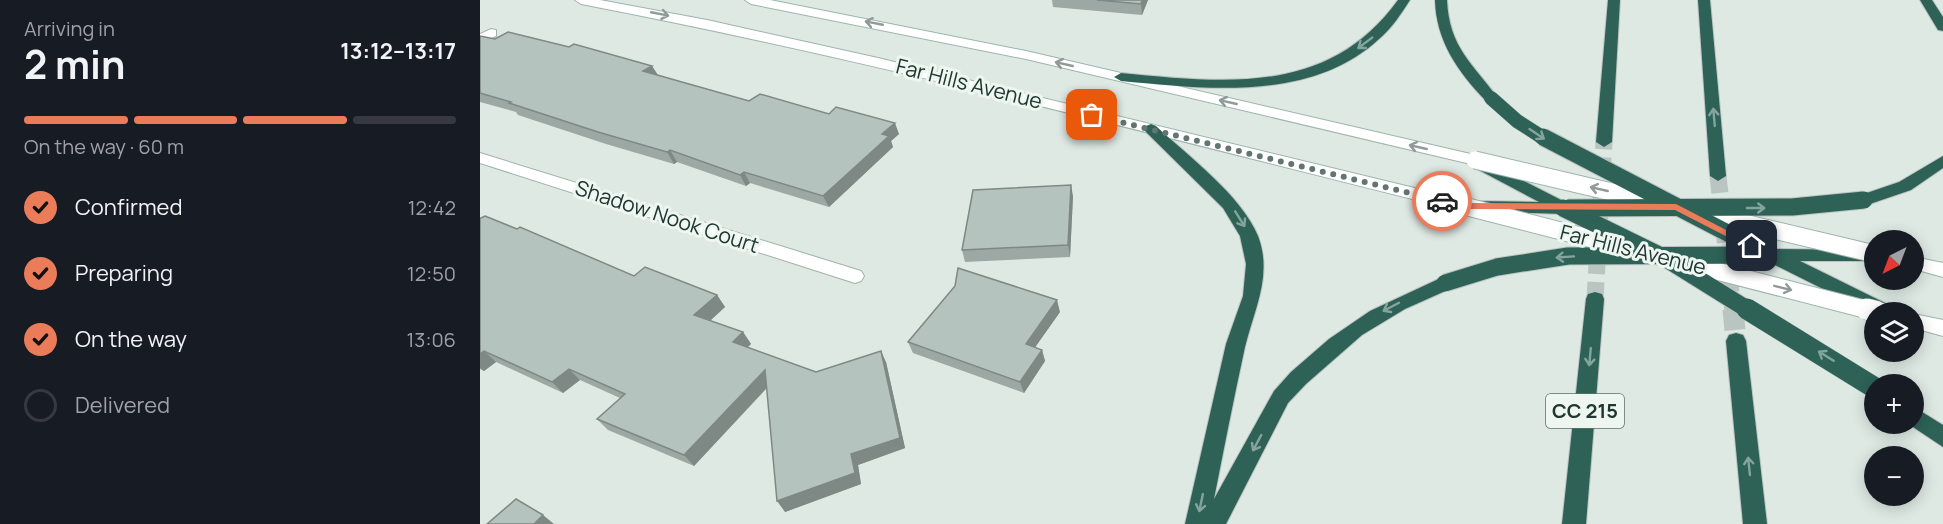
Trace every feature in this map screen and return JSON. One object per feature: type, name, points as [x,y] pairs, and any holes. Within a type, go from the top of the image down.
[{"type":"highway","points":[[1121,77],[1238,84],[1304,72],[1337,61],[1363,46],[1386,24],[1404,0]]},
{"type":"highway","points":[[1441,0],[1444,28],[1452,47],[1471,77],[1491,98],[1547,141],[1866,302]]},
{"type":"highway","points":[[1604,142],[1614,0]]},
{"type":"highway","points":[[1704,0],[1718,176]]},
{"type":"highway","points":[[1926,0],[1943,27]]},
{"type":"highway","points":[[1151,129],[1229,204],[1249,236],[1255,264],[1252,296],[1236,344],[1197,524]]},
{"type":"highway","points":[[1475,160],[1563,208],[1665,258],[1864,381]]},
{"type":"highway","points":[[1464,206],[1792,207],[1864,200],[1905,186],[1943,161]]},
{"type":"highway","points":[[1213,524],[1281,398],[1294,381],[1341,339],[1365,322],[1407,299],[1445,283],[1497,267],[1548,258],[1864,254]]},
{"type":"highway","name":"CC 215","points":[[1574,524],[1595,299]]},
{"type":"highway","points":[[1736,341],[1755,524]]},
{"type":"highway","points":[[1924,423],[1943,437]]},
{"type":"main road","name":"Far Hills Avenue","points":[[582,0],[787,41],[1464,206],[1864,308]]},
{"type":"main road","name":"Far Hills Avenue","points":[[751,0],[924,33],[1121,77],[1864,251]]},
{"type":"main road","name":"Shadow Nook Court","points":[[480,158],[855,276]]},
{"type":"main road","points":[[1924,265],[1943,270]]},
{"type":"main road","points":[[1924,323],[1943,328]]},
{"type":"building","points":[[1097,0],[1142,0],[1141,4]]},
{"type":"building","points":[[508,32],[569,47],[574,44],[652,66],[643,71],[749,101],[760,94],[829,114],[836,107],[895,123],[882,134],[889,136],[823,196],[744,172],[740,175],[670,150],[667,152],[598,132],[480,93],[480,36],[495,39]]},
{"type":"building","points":[[1071,185],[1068,245],[962,250],[973,190]]},
{"type":"building","points":[[485,216],[517,229],[520,227],[634,276],[645,267],[717,295],[694,315],[743,332],[733,342],[816,372],[881,351],[900,438],[851,454],[855,473],[777,501],[765,370],[684,455],[597,419],[625,394],[569,369],[552,382],[484,351],[480,354],[480,218]]},
{"type":"building","points":[[958,268],[1057,300],[1026,344],[1042,350],[1020,382],[908,342],[955,286]]},
{"type":"building","points":[[516,499],[543,515],[534,524],[487,524]]},
{"type":"tunnel","points":[[1595,299],[1604,142]]},
{"type":"tunnel","points":[[1718,176],[1733,311]]},
{"type":"tunnel","points":[[1733,309],[1736,341]]},
{"type":"way so far","points":[[1092,115],[1442,201]]},
{"type":"route","points":[[1442,201],[1464,206],[1676,207],[1752,246]]}]
